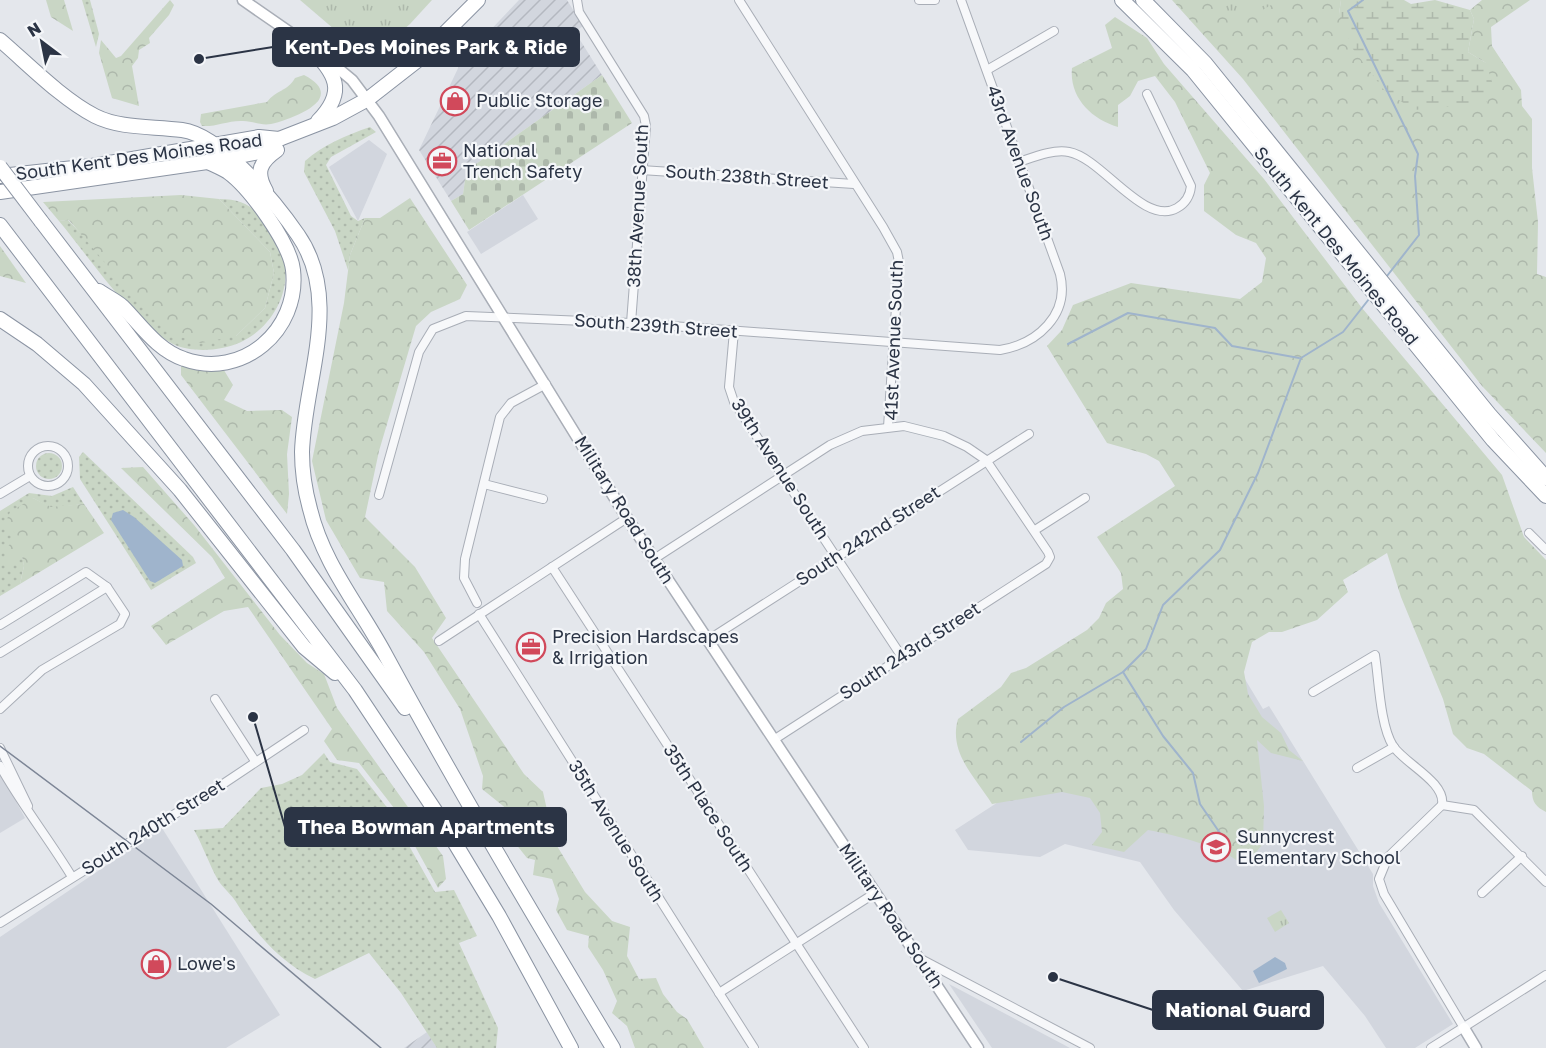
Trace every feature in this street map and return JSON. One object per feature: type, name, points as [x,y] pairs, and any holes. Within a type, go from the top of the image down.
[{"type":"highway","name":"South Kent Des Moines Road","points":[[1122,0],[1193,70],[1493,440],[1546,496]]},
{"type":"highway","name":"South Kent Des Moines Road","points":[[1143,0],[1205,63],[1489,414],[1546,478]]},
{"type":"highway","name":"South Kent Des Moines Road","points":[[0,192],[208,162],[264,151],[279,139],[313,126],[368,99],[418,60],[473,3]]},
{"type":"highway","points":[[0,40],[95,116],[130,126],[192,132],[218,145],[274,205],[305,246],[318,284],[319,327],[302,453],[306,489],[315,528],[332,566],[384,653],[448,772],[612,1048]]},
{"type":"highway","points":[[305,41],[330,71],[336,87],[331,107],[313,126]]},
{"type":"highway","points":[[274,205],[259,177],[260,168],[263,160],[295,133]]},
{"type":"highway","name":"South Kent Des Moines Road","points":[[0,176],[92,166],[259,137],[279,139]]},
{"type":"highway","points":[[92,287],[120,304],[162,347],[195,362],[208,364],[236,360],[258,349],[276,333],[289,312],[292,300],[294,283],[290,254],[280,233],[242,186],[228,173],[208,162]]},
{"type":"highway","points":[[0,167],[337,610],[448,772]]},
{"type":"highway","points":[[0,225],[355,690],[438,815],[499,916],[571,1048]]},
{"type":"highway","points":[[0,319],[55,358],[91,391],[180,490],[304,647],[355,690]]},
{"type":"main road","name":"Military Road South","points":[[243,0],[305,41],[352,80],[368,99],[627,518],[978,1048]]},
{"type":"main road","points":[[1464,1028],[1476,1048]]},
{"type":"street","name":"38th Avenue South","points":[[576,0],[579,12],[644,116],[646,126],[631,323]]},
{"type":"street","name":"41st Avenue South","points":[[739,0],[883,227],[899,257],[888,427],[904,426],[933,432],[967,447],[986,460],[1049,554],[1046,564]]},
{"type":"street","points":[[919,0],[935,0]]},
{"type":"street","name":"43rd Avenue South","points":[[960,0],[1062,283],[1058,312],[1049,326]]},
{"type":"street","points":[[987,70],[1054,31]]},
{"type":"street","points":[[1019,162],[1047,154],[1070,152],[1087,161],[1154,210],[1171,211],[1187,199],[1191,186],[1147,94]]},
{"type":"street","name":"South 238th Street","points":[[641,170],[854,184]]},
{"type":"street","name":"South 239th Street","points":[[379,495],[419,352],[433,329],[466,316],[631,323],[1000,350],[1027,342],[1049,326]]},
{"type":"street","name":"39th Avenue South","points":[[734,331],[729,377],[731,395],[902,657]]},
{"type":"street","points":[[477,603],[468,588],[464,569],[466,550],[503,412],[518,398],[546,384]]},
{"type":"street","points":[[654,560],[839,440],[862,431],[888,427]]},
{"type":"street","name":"South 242nd Street","points":[[708,640],[1029,434]]},
{"type":"street","points":[[49,445],[62,451],[66,457],[68,470],[56,484],[43,486],[30,476],[28,460],[36,449],[49,445]]},
{"type":"street","points":[[0,494],[30,476]]},
{"type":"street","points":[[484,484],[543,499]]},
{"type":"street","points":[[1035,530],[1085,498]]},
{"type":"street","points":[[440,640],[627,518]]},
{"type":"street","points":[[1529,533],[1546,550]]},
{"type":"street","name":"South 243rd Street","points":[[775,739],[1046,564]]},
{"type":"street","name":"35th Place South","points":[[552,567],[864,1048]]},
{"type":"street","points":[[0,625],[86,572],[107,587],[125,614],[120,624],[42,670],[0,709]]},
{"type":"street","points":[[0,653],[107,587]]},
{"type":"street","name":"35th Avenue South","points":[[479,614],[754,1048]]},
{"type":"street","points":[[1312,692],[1375,655],[1384,715],[1394,747],[1436,786],[1443,798],[1442,805],[1388,857],[1379,879],[1384,894],[1464,1028]]},
{"type":"street","points":[[215,699],[255,761]]},
{"type":"street","name":"South 240th Street","points":[[0,923],[223,784],[304,729]]},
{"type":"street","points":[[1357,768],[1394,747]]},
{"type":"street","points":[[0,748],[29,810],[72,877]]},
{"type":"street","points":[[0,766],[19,799],[29,810]]},
{"type":"street","points":[[1442,805],[1474,810],[1546,882]]},
{"type":"street","points":[[1482,893],[1522,856]]},
{"type":"street","points":[[719,993],[875,893]]},
{"type":"street","points":[[919,958],[1090,1048]]},
{"type":"street","points":[[1431,1048],[1546,975]]},
{"type":"shaded area","points":[[519,0],[567,0],[583,26],[575,32],[602,75],[473,166],[465,180],[463,194],[451,201],[419,150],[462,60]]},
{"type":"shaded area","points":[[369,140],[387,154],[358,221],[329,167]]},
{"type":"shaded area","points":[[523,195],[538,219],[481,254],[467,232]]},
{"type":"shaded area","name":"Sunnycrest Elementary School","points":[[1234,649],[1234,661],[1263,709],[1269,706],[1373,874],[1373,886],[1379,903],[1453,1024],[1415,1048],[1386,1048],[1365,1016],[1323,966],[1243,991],[1174,910],[1140,862],[1065,844],[1040,857],[968,850],[955,830]]},
{"type":"shaded area","points":[[0,772],[25,818],[0,833]]},
{"type":"shaded area","points":[[162,828],[280,1015],[226,1048],[0,1048],[0,937]]},
{"type":"shaded area","points":[[949,984],[1002,1012],[1070,1048],[992,1048]]},
{"type":"shaded area","points":[[427,1032],[437,1048],[404,1048]]},
{"type":"green space","points":[[46,0],[64,0],[73,31],[51,17]]},
{"type":"green space","points":[[82,0],[90,0],[99,34],[96,47]]},
{"type":"green space","points":[[170,0],[174,5],[169,15],[149,38],[150,43],[139,50],[138,58],[132,66],[139,106],[112,98],[99,53],[101,40],[116,58],[121,56]]},
{"type":"green space","points":[[300,0],[432,0],[410,24],[369,59]]},
{"type":"green space","points":[[1172,0],[1341,0],[1339,14],[1486,63],[1468,52],[1474,19],[1470,10],[1482,0],[1530,0],[1491,27],[1492,46],[1521,90],[1522,106],[1532,119],[1532,168],[1538,222],[1537,274],[1546,277],[1546,453],[1482,386],[1243,79]]},
{"type":"green space","points":[[1212,0],[1280,0],[1235,26]]},
{"type":"green space","points":[[1341,0],[1404,0],[1411,4],[1435,0],[1470,10],[1474,19],[1468,52],[1486,63],[1493,85],[1486,103],[1414,110],[1384,90],[1353,49],[1339,14]]},
{"type":"green space","points":[[1115,17],[1147,38],[1164,64],[1264,179],[1362,308],[1502,475],[1524,537],[1546,560],[1546,812],[1535,804],[1532,791],[1484,754],[1467,748],[1453,734],[1443,699],[1401,597],[1387,553],[1343,580],[1348,592],[1317,620],[1282,632],[1269,632],[1252,642],[1244,672],[1248,694],[1262,717],[1281,733],[1289,750],[1303,761],[1271,753],[1257,740],[1264,806],[1263,844],[1244,866],[1212,848],[1148,830],[1124,852],[1092,845],[1102,832],[1100,813],[1090,798],[1062,792],[992,804],[965,764],[957,743],[958,719],[1001,687],[1011,673],[1026,668],[1087,630],[1099,618],[1106,603],[1123,589],[1121,573],[1097,537],[1175,486],[1159,461],[1146,454],[1107,443],[1047,346],[1062,330],[1073,305],[1131,283],[1240,299],[1262,282],[1266,258],[1256,243],[1236,235],[1204,211],[1204,185],[1210,173],[1175,102],[1155,76],[1138,81],[1130,96],[1118,105],[1118,127],[1091,112],[1078,97],[1072,79],[1072,68],[1112,48],[1105,25]]},
{"type":"green space","points":[[304,75],[316,83],[321,92],[319,99],[304,112],[267,124],[238,121],[202,126],[200,122],[201,114],[267,102],[289,86],[295,78]]},
{"type":"green space","points":[[602,75],[632,123],[469,230],[451,201],[463,194],[465,180],[473,166]]},
{"type":"green space","points":[[370,127],[376,132],[331,157],[326,165],[351,216],[358,221],[365,218],[350,255],[348,270],[335,231],[304,172],[305,161],[336,141]]},
{"type":"green space","points":[[181,195],[219,199],[270,252],[274,273],[265,308],[236,336],[201,343],[174,335],[150,316],[69,220],[59,221],[43,202]]},
{"type":"green space","points":[[410,198],[467,285],[460,299],[431,312],[416,326],[379,451],[365,517],[415,567],[446,618],[432,638],[524,774],[543,792],[554,841],[585,892],[612,921],[630,927],[627,956],[639,979],[656,978],[663,994],[677,1012],[687,1019],[704,1048],[635,1048],[627,1026],[612,1013],[617,1001],[603,970],[588,947],[589,936],[567,930],[556,910],[559,899],[552,879],[533,875],[535,860],[527,858],[515,843],[518,818],[482,789],[483,776],[460,709],[424,652],[387,611],[384,582],[360,578],[326,520],[312,461],[344,303],[350,255],[365,218],[380,218]]},
{"type":"green space","points":[[219,199],[238,201],[256,212],[282,252],[286,274],[279,303],[262,328],[237,344],[216,349],[185,348],[173,344],[158,334],[127,305],[59,221],[68,220],[88,241],[236,336],[265,308],[274,273],[270,252]]},
{"type":"green space","points":[[0,246],[26,283],[0,276]]},
{"type":"green space","points":[[181,366],[222,367],[233,385],[224,400],[247,411],[282,410],[292,417],[287,454],[289,494],[287,514],[181,375]]},
{"type":"green space","points":[[83,452],[193,557],[196,563],[151,590],[80,479],[79,457]]},
{"type":"green space","points":[[49,453],[58,457],[62,466],[58,475],[49,479],[40,475],[36,466],[40,457]]},
{"type":"green space","points":[[143,467],[194,525],[280,635],[307,663],[324,674],[337,708],[443,856],[446,879],[438,888],[394,808],[359,763],[337,760],[324,741],[332,729],[248,607],[224,611],[166,645],[151,626],[225,578],[212,557],[121,468]]},
{"type":"green space","points":[[73,487],[84,504],[51,508],[33,498],[19,537],[24,566],[20,584],[0,596],[0,511],[29,493],[52,496]]},
{"type":"green space","points":[[33,498],[51,507],[84,504],[104,533],[20,584],[24,566],[22,556],[7,565],[5,555],[5,551],[19,537],[5,524],[10,512]]},
{"type":"green space","points":[[324,753],[330,762],[357,769],[389,810],[435,892],[454,890],[477,936],[459,943],[498,1028],[496,1048],[437,1048],[401,993],[369,953],[315,979],[302,972],[270,946],[218,880],[194,830],[223,828],[261,788],[282,784],[302,775]]},
{"type":"green space","points":[[1281,910],[1289,923],[1275,932],[1267,918]]},
{"type":"water","points":[[123,510],[182,560],[183,566],[155,583],[150,581],[111,520],[113,513]]},
{"type":"water","points":[[1275,957],[1285,963],[1287,969],[1259,983],[1253,971]]},
{"type":"waterway","points":[[1363,0],[1348,11],[1418,154],[1415,176],[1419,235],[1387,276]]},
{"type":"waterway","points":[[1021,742],[1064,707],[1123,672],[1146,649],[1163,605],[1220,550],[1258,473],[1301,358],[1343,332],[1369,299]]},
{"type":"waterway","points":[[1068,344],[1128,313],[1215,328],[1232,346],[1299,358]]},
{"type":"waterway","points":[[1123,672],[1163,736],[1193,773],[1200,804],[1222,836]]},
{"type":"tram line","points":[[0,746],[211,904],[381,1048]]},
{"type":"place","name":"Kent-Des Moines Park & Ride","points":[[199,59]]},
{"type":"place","name":"Public Storage","points":[[455,101]]},
{"type":"place","name":"National Trench Safety","points":[[442,161]]},
{"type":"place","name":"Precision Hardscapes & Irrigation","points":[[531,647]]},
{"type":"place","name":"Thea Bowman Apartments","points":[[253,717]]},
{"type":"place","name":"Sunnycrest Elementary School","points":[[1216,847]]},
{"type":"place","name":"Lowe's","points":[[156,964]]},
{"type":"place","name":"National Guard","points":[[1053,977]]}]
